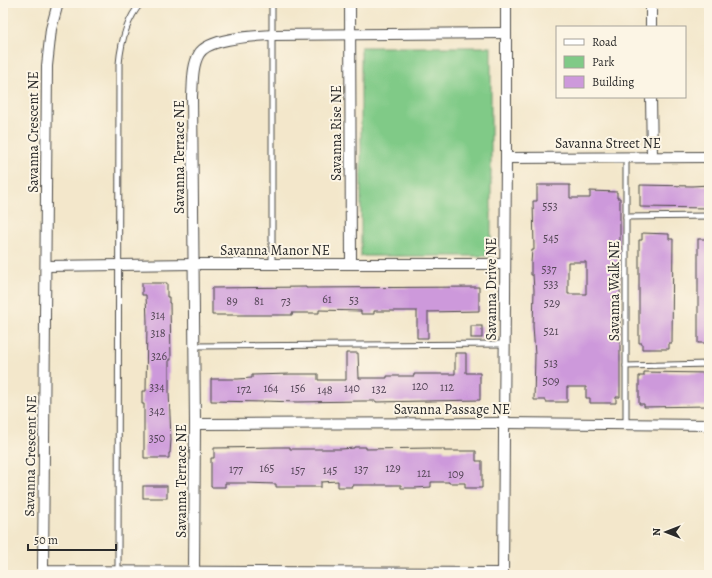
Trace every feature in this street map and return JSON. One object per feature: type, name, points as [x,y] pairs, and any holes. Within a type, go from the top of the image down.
[{"type":"street","name":"Savanna Crescent NE","points":[[58,3],[51,28],[47,66],[43,571],[503,574]]},
{"type":"street","name":"Savanna Rise NE","points":[[350,3],[351,263]]},
{"type":"street","name":"Savanna Drive NE","points":[[503,574],[506,3]]},
{"type":"street","points":[[651,3],[651,26]]},
{"type":"street","name":"Savanna Terrace NE","points":[[194,572],[195,424],[192,96],[193,78],[199,53],[204,48],[227,39],[272,35],[506,34]]},
{"type":"street","points":[[652,98],[652,157]]},
{"type":"street","name":"Savanna Street NE","points":[[506,158],[709,157]]},
{"type":"street","name":"Savanna Manor NE","points":[[46,266],[351,263],[505,264]]},
{"type":"street","name":"Savanna Passage NE","points":[[195,424],[504,423],[709,425]]},
{"type":"lane","points":[[118,572],[119,64],[121,43],[127,26],[141,3]]},
{"type":"lane","points":[[272,3],[272,264]]},
{"type":"lane","name":"Savanna Walk NE","points":[[626,157],[626,425]]},
{"type":"lane","points":[[626,217],[709,216]]},
{"type":"lane","points":[[194,346],[504,344]]},
{"type":"lane","points":[[626,366],[709,364]]},
{"type":"green space","points":[[361,47],[491,47],[491,256],[361,256]]},
{"type":"building","points":[[537,185],[570,185],[570,198],[590,198],[590,191],[617,192],[617,198],[620,198],[620,397],[616,397],[616,403],[590,403],[590,398],[586,398],[586,387],[567,387],[567,402],[546,402],[546,400],[534,400],[534,290],[533,275],[531,275],[531,263],[532,250],[534,250],[533,201],[537,201]],"holes":[[[568,262],[586,262],[586,294],[568,294]]]},
{"type":"building","points":[[640,185],[709,185],[709,208],[640,207]]},
{"type":"building","points":[[642,233],[669,234],[669,239],[673,239],[672,343],[669,343],[669,349],[642,349],[642,343],[639,343],[639,240],[642,240]]},
{"type":"building","points":[[698,239],[709,239],[709,343],[698,343]]},
{"type":"building","points":[[142,283],[167,283],[167,297],[169,297],[170,303],[171,360],[169,360],[171,440],[169,458],[144,458],[144,404],[142,404],[142,391],[146,391],[147,322],[146,295],[142,295]]},
{"type":"building","points":[[479,287],[479,311],[428,312],[428,338],[417,338],[417,311],[374,311],[374,314],[361,314],[361,311],[319,310],[319,313],[292,313],[292,315],[212,315],[212,288]]},
{"type":"building","points":[[471,326],[482,326],[482,338],[471,338]]},
{"type":"building","points":[[346,353],[358,353],[359,378],[387,378],[387,376],[414,376],[414,374],[455,374],[455,353],[466,353],[466,373],[480,373],[480,400],[376,402],[211,401],[211,379],[252,378],[252,375],[318,374],[318,380],[346,380]]},
{"type":"building","points":[[644,372],[709,373],[709,406],[644,407],[644,404],[639,404],[639,376],[644,376]]},
{"type":"building","points":[[290,447],[290,449],[341,449],[354,447],[366,447],[366,449],[431,448],[444,449],[444,451],[476,451],[476,461],[482,461],[482,488],[465,488],[465,483],[449,482],[431,482],[431,487],[415,488],[401,488],[401,485],[352,485],[352,487],[338,487],[338,481],[321,482],[321,487],[276,487],[276,484],[225,483],[225,487],[211,487],[211,458],[214,458],[214,448]]},
{"type":"building","points":[[143,486],[167,486],[167,498],[143,498]]}]
